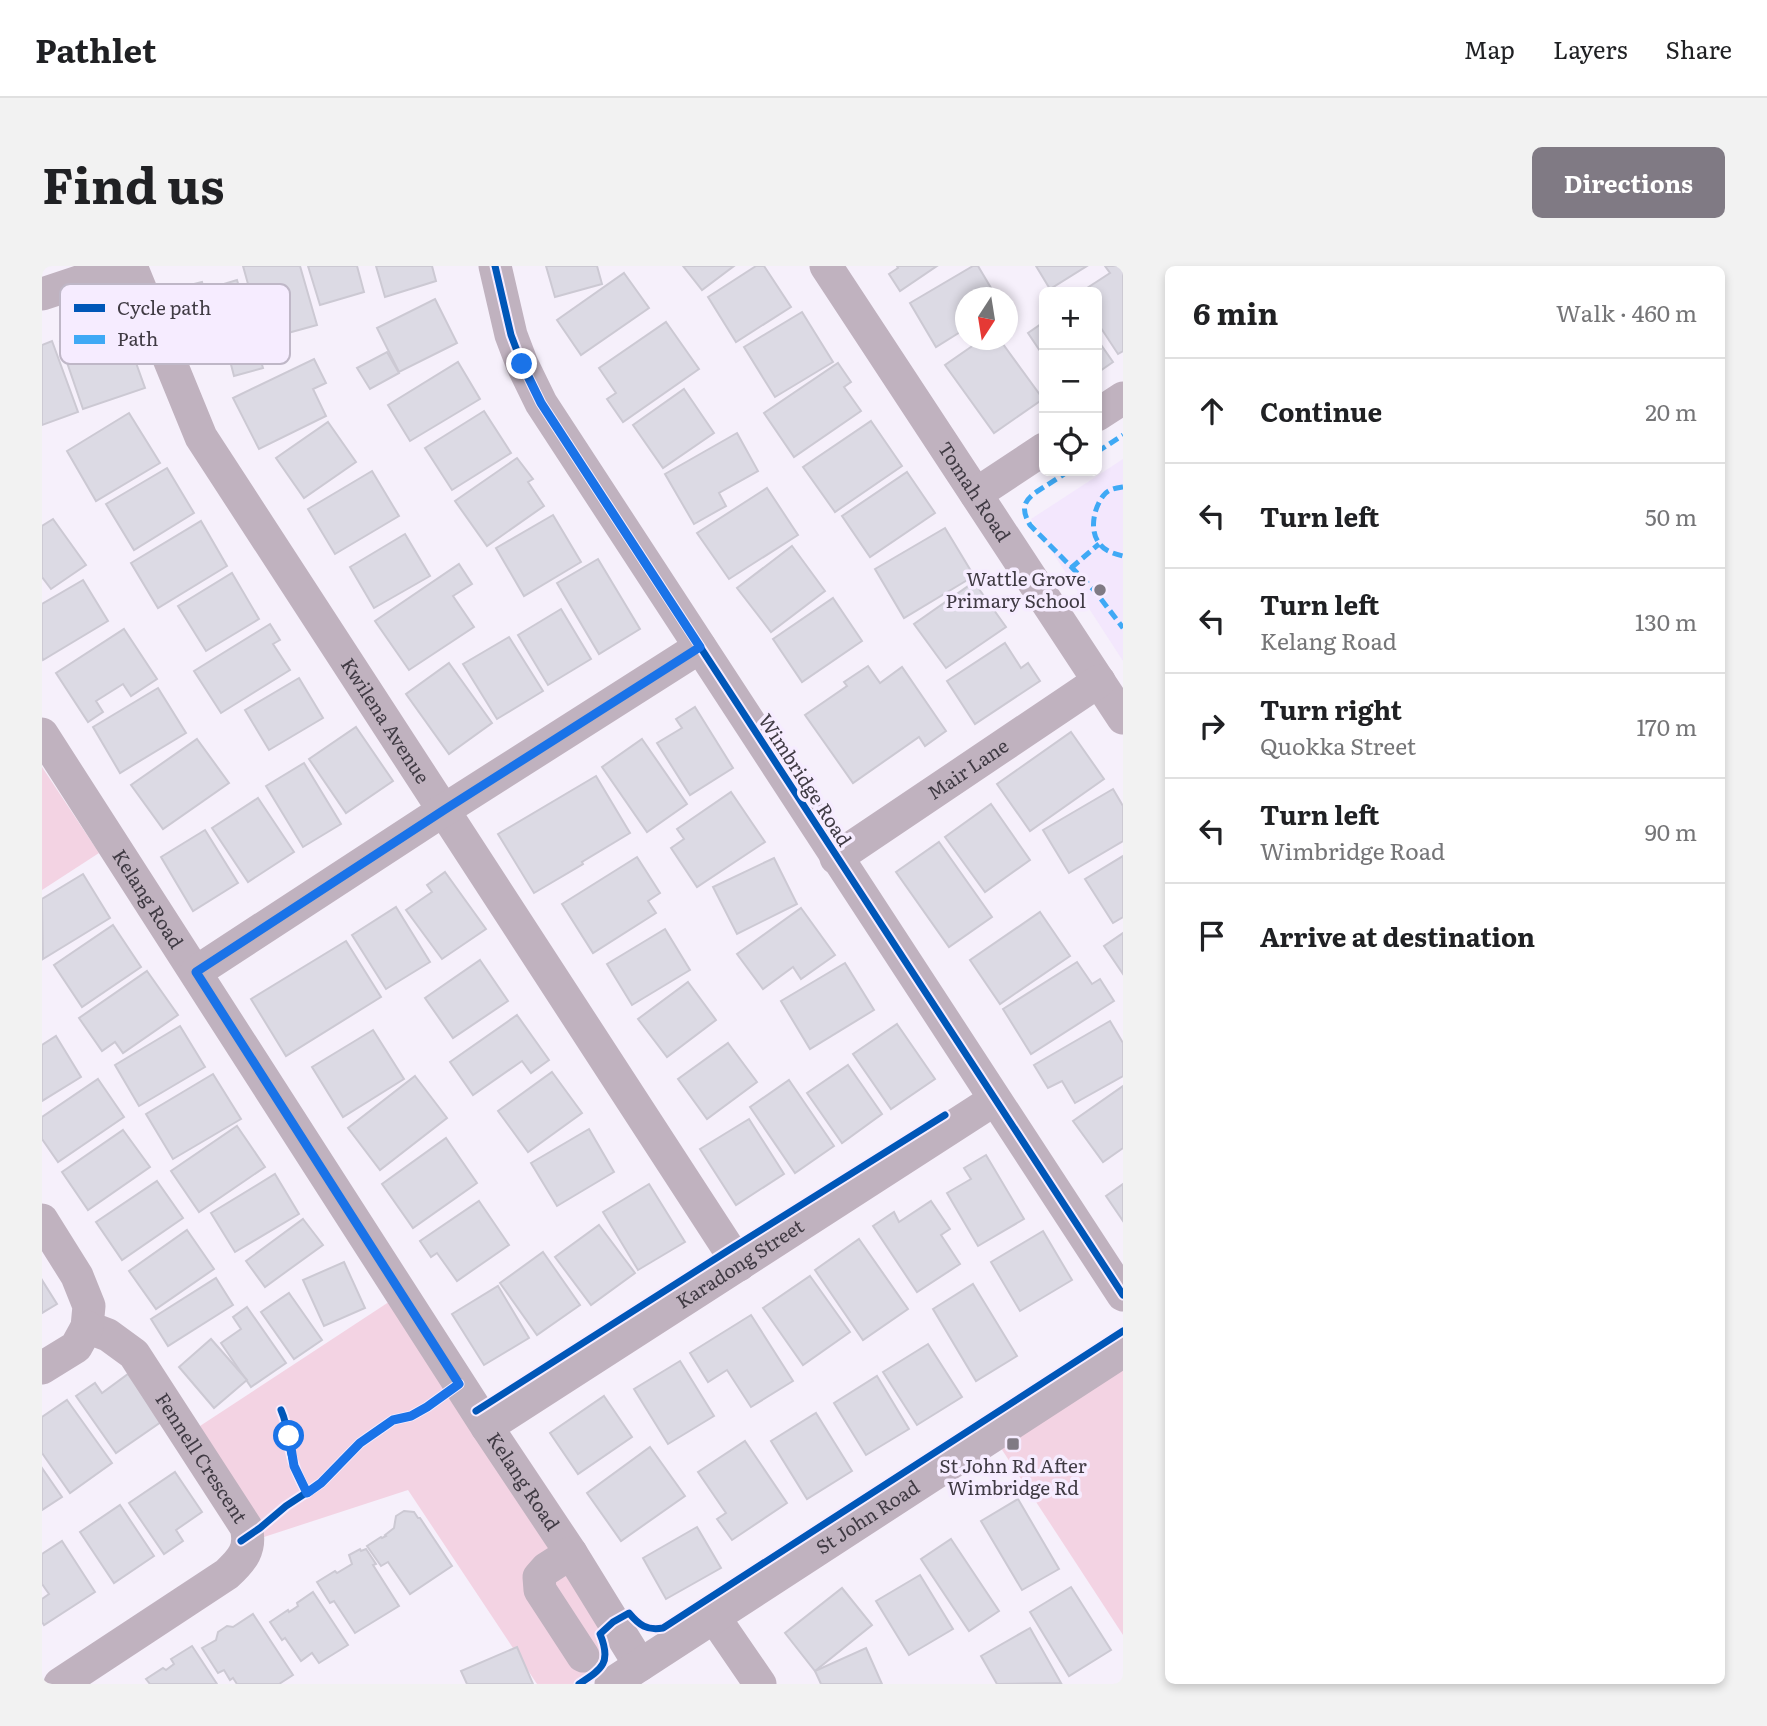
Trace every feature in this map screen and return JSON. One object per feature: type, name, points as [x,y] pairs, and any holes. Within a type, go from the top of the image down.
[{"type":"street","points":[[75,284],[129,266]]},
{"type":"street","name":"Kwilena Avenue","points":[[129,266],[137,284]]},
{"type":"street","name":"Wimbridge Road","points":[[495,266],[511,335],[541,403],[1123,1295]]},
{"type":"street","name":"Tomah Road","points":[[826,266],[1123,718]]},
{"type":"street","points":[[42,295],[60,289]]},
{"type":"street","name":"Kwilena Avenue","points":[[170,364],[201,437],[739,1265]]},
{"type":"street","points":[[1100,413],[1123,398]]},
{"type":"street","points":[[976,494],[1039,452]]},
{"type":"street","points":[[196,972],[700,647]]},
{"type":"street","name":"Mair Lane","points":[[836,858],[1099,681]]},
{"type":"street","name":"Kelang Road","points":[[42,734],[486,1427],[571,1553],[640,1665]]},
{"type":"street","name":"Karadong Street","points":[[486,1427],[994,1100]]},
{"type":"street","points":[[42,1220],[77,1276],[89,1306],[88,1327],[76,1347],[42,1368]]},
{"type":"street","name":"Fennell Crescent","points":[[62,1684],[227,1574],[245,1555],[249,1536],[246,1527],[134,1354],[108,1335],[88,1327]]},
{"type":"street","name":"St John Road","points":[[611,1684],[1123,1351]]},
{"type":"street","points":[[571,1553],[546,1569],[539,1577],[540,1590],[583,1656]]},
{"type":"street","points":[[714,1617],[760,1684]]},
{"type":"shaded area","name":"Wattle Grove Primary School","points":[[1123,459],[1123,661],[1031,519],[1097,476],[1102,476],[1102,473]]},
{"type":"shaded area","points":[[42,767],[99,853],[42,890]]},
{"type":"shaded area","points":[[401,1294],[613,1622],[600,1634],[605,1660],[600,1670],[579,1684],[537,1684],[408,1490],[264,1537],[200,1426]]},
{"type":"shaded area","points":[[1123,1345],[1123,1635],[993,1436]]},
{"type":"building","points":[[243,266],[300,266],[317,325],[290,332],[290,284],[248,284]]},
{"type":"building","points":[[308,266],[357,266],[364,292],[320,305]]},
{"type":"building","points":[[376,266],[432,266],[436,281],[385,297]]},
{"type":"building","points":[[546,266],[597,266],[602,284],[555,297]]},
{"type":"building","points":[[683,266],[734,266],[702,290]]},
{"type":"building","points":[[756,266],[764,266],[791,307],[736,342],[708,297]]},
{"type":"building","points":[[897,266],[937,266],[900,291],[889,274],[898,268]]},
{"type":"building","points":[[973,266],[978,266],[990,287],[955,287],[955,335],[936,347],[910,303]]},
{"type":"building","points":[[1036,266],[1087,266],[1053,287],[1049,287]]},
{"type":"building","points":[[1105,266],[1123,266],[1123,351],[1118,354],[1102,330],[1102,287],[1089,287],[1110,273]]},
{"type":"building","points":[[624,273],[649,308],[581,355],[557,320]]},
{"type":"building","points":[[435,299],[457,343],[399,372],[377,328]]},
{"type":"building","points":[[802,312],[833,362],[775,397],[744,347]]},
{"type":"building","points":[[666,322],[699,369],[623,422],[607,399],[616,393],[599,368]]},
{"type":"building","points":[[1039,325],[1039,350],[1028,333]]},
{"type":"building","points":[[52,341],[78,412],[42,425],[42,345]]},
{"type":"building","points":[[1102,346],[1113,362],[1102,370]]},
{"type":"building","points":[[967,350],[1007,350],[1039,394],[1039,402],[994,433],[945,365]]},
{"type":"building","points":[[387,352],[399,373],[370,389],[357,368]]},
{"type":"building","points":[[314,359],[326,383],[313,389],[326,416],[259,449],[233,398]]},
{"type":"building","points":[[458,362],[480,399],[410,441],[388,405]]},
{"type":"building","points":[[838,363],[851,382],[844,387],[861,411],[794,457],[764,413]]},
{"type":"building","points":[[68,364],[136,364],[145,388],[83,409]]},
{"type":"building","points":[[231,364],[262,364],[263,368],[234,376]]},
{"type":"building","points":[[684,389],[714,433],[663,468],[633,425]]},
{"type":"building","points":[[484,411],[511,453],[452,490],[425,448]]},
{"type":"building","points":[[129,413],[160,463],[96,501],[67,451]]},
{"type":"building","points":[[871,421],[902,466],[835,512],[803,467]]},
{"type":"building","points":[[328,422],[356,462],[304,498],[276,458]]},
{"type":"building","points":[[737,433],[758,471],[719,493],[726,506],[694,524],[665,474]]},
{"type":"building","points":[[517,458],[533,479],[528,482],[544,506],[487,546],[455,501]]},
{"type":"building","points":[[167,468],[194,513],[134,550],[106,504]]},
{"type":"building","points":[[372,471],[399,516],[335,554],[308,509]]},
{"type":"building","points":[[907,472],[935,513],[870,557],[842,516]]},
{"type":"building","points":[[767,488],[798,535],[729,579],[697,533]]},
{"type":"building","points":[[553,515],[581,562],[524,596],[496,548]]},
{"type":"building","points":[[53,519],[86,565],[51,589],[42,577],[42,526]]},
{"type":"building","points":[[201,521],[227,566],[158,608],[131,563]]},
{"type":"building","points":[[945,528],[974,576],[904,618],[875,569]]},
{"type":"building","points":[[405,534],[430,576],[374,608],[350,567]]},
{"type":"building","points":[[792,546],[825,591],[771,632],[737,588]]},
{"type":"building","points":[[598,559],[640,629],[599,654],[557,583]]},
{"type":"building","points":[[459,564],[472,584],[453,596],[474,627],[409,670],[375,621]]},
{"type":"building","points":[[232,573],[259,619],[206,651],[178,606]]},
{"type":"building","points":[[83,580],[108,621],[43,660],[42,604]]},
{"type":"building","points":[[974,582],[1006,627],[946,668],[914,624]]},
{"type":"building","points":[[833,598],[862,641],[802,682],[773,639]]},
{"type":"building","points":[[561,609],[591,659],[548,685],[518,635]]},
{"type":"building","points":[[270,624],[280,640],[273,644],[290,670],[221,713],[194,671]]},
{"type":"building","points":[[124,629],[157,679],[131,696],[123,684],[96,701],[103,712],[88,722],[56,673]]},
{"type":"building","points":[[509,637],[543,691],[497,719],[463,664]]},
{"type":"building","points":[[1005,643],[1021,668],[1028,663],[1040,681],[975,724],[947,681]]},
{"type":"building","points":[[449,663],[492,723],[449,754],[406,694]]},
{"type":"building","points":[[868,666],[880,683],[902,667],[946,731],[925,746],[919,737],[853,783],[805,715],[847,686],[844,682]]},
{"type":"building","points":[[299,678],[323,718],[269,750],[245,710]]},
{"type":"building","points":[[158,688],[186,733],[120,773],[93,727]]},
{"type":"building","points":[[695,707],[733,768],[690,795],[657,743],[682,728],[676,719]]},
{"type":"building","points":[[356,727],[393,781],[346,813],[309,759]]},
{"type":"building","points":[[1071,732],[1104,779],[1030,831],[997,784]]},
{"type":"building","points":[[197,739],[229,783],[163,829],[131,785]]},
{"type":"building","points":[[642,739],[687,804],[647,832],[602,767]]},
{"type":"building","points":[[304,763],[341,824],[303,847],[266,786]]},
{"type":"building","points":[[596,776],[630,833],[534,893],[498,834]]},
{"type":"building","points":[[1113,789],[1123,806],[1123,841],[1069,873],[1043,830]]},
{"type":"building","points":[[731,792],[765,842],[697,887],[671,848],[684,839],[677,829]]},
{"type":"building","points":[[258,798],[294,852],[248,882],[212,828]]},
{"type":"building","points":[[991,804],[1030,860],[985,892],[945,837]]},
{"type":"building","points":[[205,830],[238,883],[193,911],[161,857]]},
{"type":"building","points":[[939,842],[992,917],[949,947],[896,872]]},
{"type":"building","points":[[1123,856],[1123,917],[1113,923],[1085,879]]},
{"type":"building","points":[[637,857],[660,893],[648,901],[656,913],[593,953],[562,904]]},
{"type":"building","points":[[774,858],[797,904],[737,934],[713,887]]},
{"type":"building","points":[[445,872],[486,929],[442,959],[406,910],[432,892],[427,885]]},
{"type":"building","points":[[83,874],[110,918],[43,959],[42,899]]},
{"type":"building","points":[[396,907],[430,962],[386,989],[352,935]]},
{"type":"building","points":[[801,908],[835,955],[801,979],[793,967],[763,989],[737,954]]},
{"type":"building","points":[[1040,912],[1070,956],[1000,1004],[970,960]]},
{"type":"building","points":[[113,925],[141,967],[82,1007],[54,965]]},
{"type":"building","points":[[665,929],[690,970],[632,1005],[607,964]]},
{"type":"building","points":[[1123,933],[1123,974],[1104,946]]},
{"type":"building","points":[[346,941],[381,997],[286,1056],[251,999]]},
{"type":"building","points":[[480,960],[508,1001],[453,1038],[425,998]]},
{"type":"building","points":[[1077,962],[1092,984],[1100,979],[1114,1001],[1031,1054],[1003,1009]]},
{"type":"building","points":[[845,963],[874,1010],[810,1049],[781,1001]]},
{"type":"building","points":[[147,971],[178,1015],[123,1053],[115,1042],[102,1051],[79,1018]]},
{"type":"building","points":[[688,982],[716,1020],[667,1057],[638,1019]]},
{"type":"building","points":[[517,1015],[549,1060],[531,1073],[522,1061],[473,1095],[450,1062]]},
{"type":"building","points":[[1110,1021],[1123,1043],[1123,1076],[1075,1103],[1062,1081],[1048,1088],[1034,1065]]},
{"type":"building","points":[[897,1024],[935,1079],[891,1109],[853,1054]]},
{"type":"building","points":[[180,1026],[205,1067],[139,1106],[115,1065]]},
{"type":"building","points":[[373,1030],[404,1079],[343,1117],[312,1067]]},
{"type":"building","points":[[56,1036],[81,1077],[42,1101],[42,1045]]},
{"type":"building","points":[[728,1043],[757,1082],[707,1119],[678,1079]]},
{"type":"building","points":[[848,1065],[882,1114],[842,1143],[807,1093]]},
{"type":"building","points":[[552,1072],[582,1113],[528,1152],[498,1111]]},
{"type":"building","points":[[213,1074],[241,1119],[173,1159],[146,1114]]},
{"type":"building","points":[[415,1076],[447,1118],[380,1170],[348,1128]]},
{"type":"building","points":[[98,1079],[124,1117],[58,1162],[42,1139],[42,1117]]},
{"type":"building","points":[[789,1080],[834,1146],[795,1173],[750,1107]]},
{"type":"building","points":[[1123,1086],[1123,1148],[1103,1162],[1073,1121]]},
{"type":"building","points":[[749,1119],[784,1174],[736,1205],[700,1149]]},
{"type":"building","points":[[237,1126],[265,1167],[199,1212],[171,1171]]},
{"type":"building","points":[[589,1129],[614,1172],[557,1206],[531,1163]]},
{"type":"building","points":[[123,1130],[150,1167],[88,1210],[62,1172]]},
{"type":"building","points":[[446,1138],[477,1183],[413,1228],[382,1184]]},
{"type":"building","points":[[986,1155],[1024,1219],[978,1246],[947,1193],[971,1179],[964,1168]]},
{"type":"building","points":[[275,1174],[299,1214],[235,1252],[211,1213]]},
{"type":"building","points":[[157,1181],[183,1218],[122,1260],[96,1222]]},
{"type":"building","points":[[649,1184],[685,1242],[638,1270],[603,1212]]},
{"type":"building","points":[[1123,1184],[1123,1221],[1106,1196]]},
{"type":"building","points":[[479,1201],[509,1245],[457,1281],[437,1253],[431,1257],[420,1241]]},
{"type":"building","points":[[931,1201],[950,1229],[941,1235],[960,1264],[917,1292],[873,1226],[894,1212],[899,1222]]},
{"type":"building","points":[[303,1219],[323,1245],[265,1287],[246,1261]]},
{"type":"building","points":[[599,1225],[635,1273],[591,1305],[555,1257]]},
{"type":"building","points":[[187,1230],[214,1269],[156,1309],[129,1271]]},
{"type":"building","points":[[1043,1231],[1072,1280],[1020,1311],[991,1262]]},
{"type":"building","points":[[859,1239],[908,1309],[863,1340],[815,1270]]},
{"type":"building","points":[[543,1252],[580,1305],[537,1335],[500,1283]]},
{"type":"building","points":[[344,1262],[365,1308],[324,1326],[303,1280]]},
{"type":"building","points":[[810,1276],[850,1332],[803,1365],[763,1308]]},
{"type":"building","points":[[216,1278],[233,1305],[168,1346],[151,1319]]},
{"type":"building","points":[[42,1280],[57,1304],[42,1313]]},
{"type":"building","points":[[973,1284],[1017,1356],[976,1381],[933,1309]]},
{"type":"building","points":[[498,1286],[529,1338],[484,1365],[452,1314]]},
{"type":"building","points":[[289,1293],[322,1340],[294,1359],[261,1312]]},
{"type":"building","points":[[247,1307],[286,1363],[251,1387],[221,1343],[241,1329],[233,1317]]},
{"type":"building","points":[[751,1315],[793,1381],[751,1407],[727,1370],[708,1382],[690,1353]]},
{"type":"building","points":[[211,1339],[247,1380],[214,1408],[179,1367]]},
{"type":"building","points":[[928,1344],[962,1397],[917,1425],[883,1372]]},
{"type":"building","points":[[680,1361],[714,1416],[668,1444],[634,1389]]},
{"type":"building","points":[[128,1374],[161,1422],[116,1453],[76,1396],[95,1383],[102,1393]]},
{"type":"building","points":[[877,1376],[909,1429],[866,1455],[834,1403]]},
{"type":"building","points":[[604,1396],[632,1437],[578,1474],[550,1433]]},
{"type":"building","points":[[67,1400],[112,1463],[70,1493],[42,1453],[42,1417]]},
{"type":"building","points":[[816,1413],[852,1471],[807,1499],[771,1441]]},
{"type":"building","points":[[745,1441],[787,1503],[732,1540],[717,1519],[726,1513],[698,1472]]},
{"type":"building","points":[[650,1447],[685,1496],[621,1541],[587,1493]]},
{"type":"building","points":[[42,1468],[62,1497],[42,1510]]},
{"type":"building","points":[[175,1472],[202,1512],[176,1530],[183,1541],[164,1554],[129,1503]]},
{"type":"building","points":[[1018,1499],[1059,1569],[1022,1590],[981,1521]]},
{"type":"building","points":[[120,1505],[154,1556],[114,1583],[80,1532]]},
{"type":"building","points":[[404,1511],[414,1512],[420,1518],[452,1566],[410,1594],[388,1562],[381,1566],[367,1546],[386,1536],[394,1528],[396,1516]]},
{"type":"building","points":[[697,1527],[721,1568],[666,1599],[643,1558]]},
{"type":"building","points":[[951,1539],[999,1611],[969,1631],[921,1559]]},
{"type":"building","points":[[62,1541],[95,1592],[44,1625],[42,1599],[49,1594],[42,1584],[42,1554]]},
{"type":"building","points":[[366,1549],[399,1606],[355,1633],[334,1601],[330,1603],[317,1582],[352,1564],[349,1555]]},
{"type":"building","points":[[920,1575],[953,1629],[909,1655],[876,1601]]},
{"type":"building","points":[[1071,1587],[1111,1650],[1069,1676],[1030,1612]]},
{"type":"building","points":[[842,1588],[872,1625],[815,1671],[785,1633]]},
{"type":"building","points":[[313,1592],[348,1645],[319,1663],[312,1653],[301,1661],[270,1622],[298,1606],[297,1603]]},
{"type":"building","points":[[253,1614],[293,1675],[279,1684],[237,1684],[233,1678],[230,1680],[224,1670],[218,1673],[202,1648],[216,1640],[218,1632],[227,1626],[233,1627]]},
{"type":"building","points":[[1030,1628],[1061,1683],[997,1684],[981,1656]]},
{"type":"building","points":[[192,1646],[217,1684],[150,1684],[146,1679],[163,1668],[166,1670],[174,1664],[171,1659]]},
{"type":"building","points":[[517,1647],[533,1684],[467,1684],[461,1671]]},
{"type":"building","points":[[866,1648],[882,1684],[821,1684],[815,1671]]},
{"type":"marked path","points":[[1102,449],[1123,435]]},
{"type":"marked path","points":[[1061,476],[1029,498],[1025,507],[1026,518],[1095,591],[1123,628]]},
{"type":"marked path","points":[[1123,487],[1110,490],[1103,496],[1097,507],[1093,526],[1101,546],[1123,556]]},
{"type":"marked path","points":[[1071,568],[1099,544]]},
{"type":"cycle path","points":[[495,266],[511,335],[541,403],[1123,1295]]},
{"type":"cycle path","points":[[476,1411],[945,1115]]},
{"type":"cycle path","points":[[579,1684],[603,1664],[605,1652],[600,1634],[613,1622],[629,1613],[644,1626],[652,1629],[663,1628],[1123,1331]]},
{"type":"cycle path","points":[[241,1541],[321,1483],[360,1443],[393,1420],[411,1416],[427,1407],[459,1384]]},
{"type":"cycle path","points":[[281,1410],[293,1461],[307,1493]]},
{"type":"place","name":"Wattle Grove Primary School","points":[[1100,590]]},
{"type":"place","name":"St John Rd After Wimbridge Rd","points":[[1013,1444]]},
{"type":"route","points":[[289,1436],[294,1466],[307,1493],[321,1483],[360,1443],[393,1420],[411,1416],[438,1401],[459,1384],[196,972],[700,647],[541,403],[522,364]]}]
